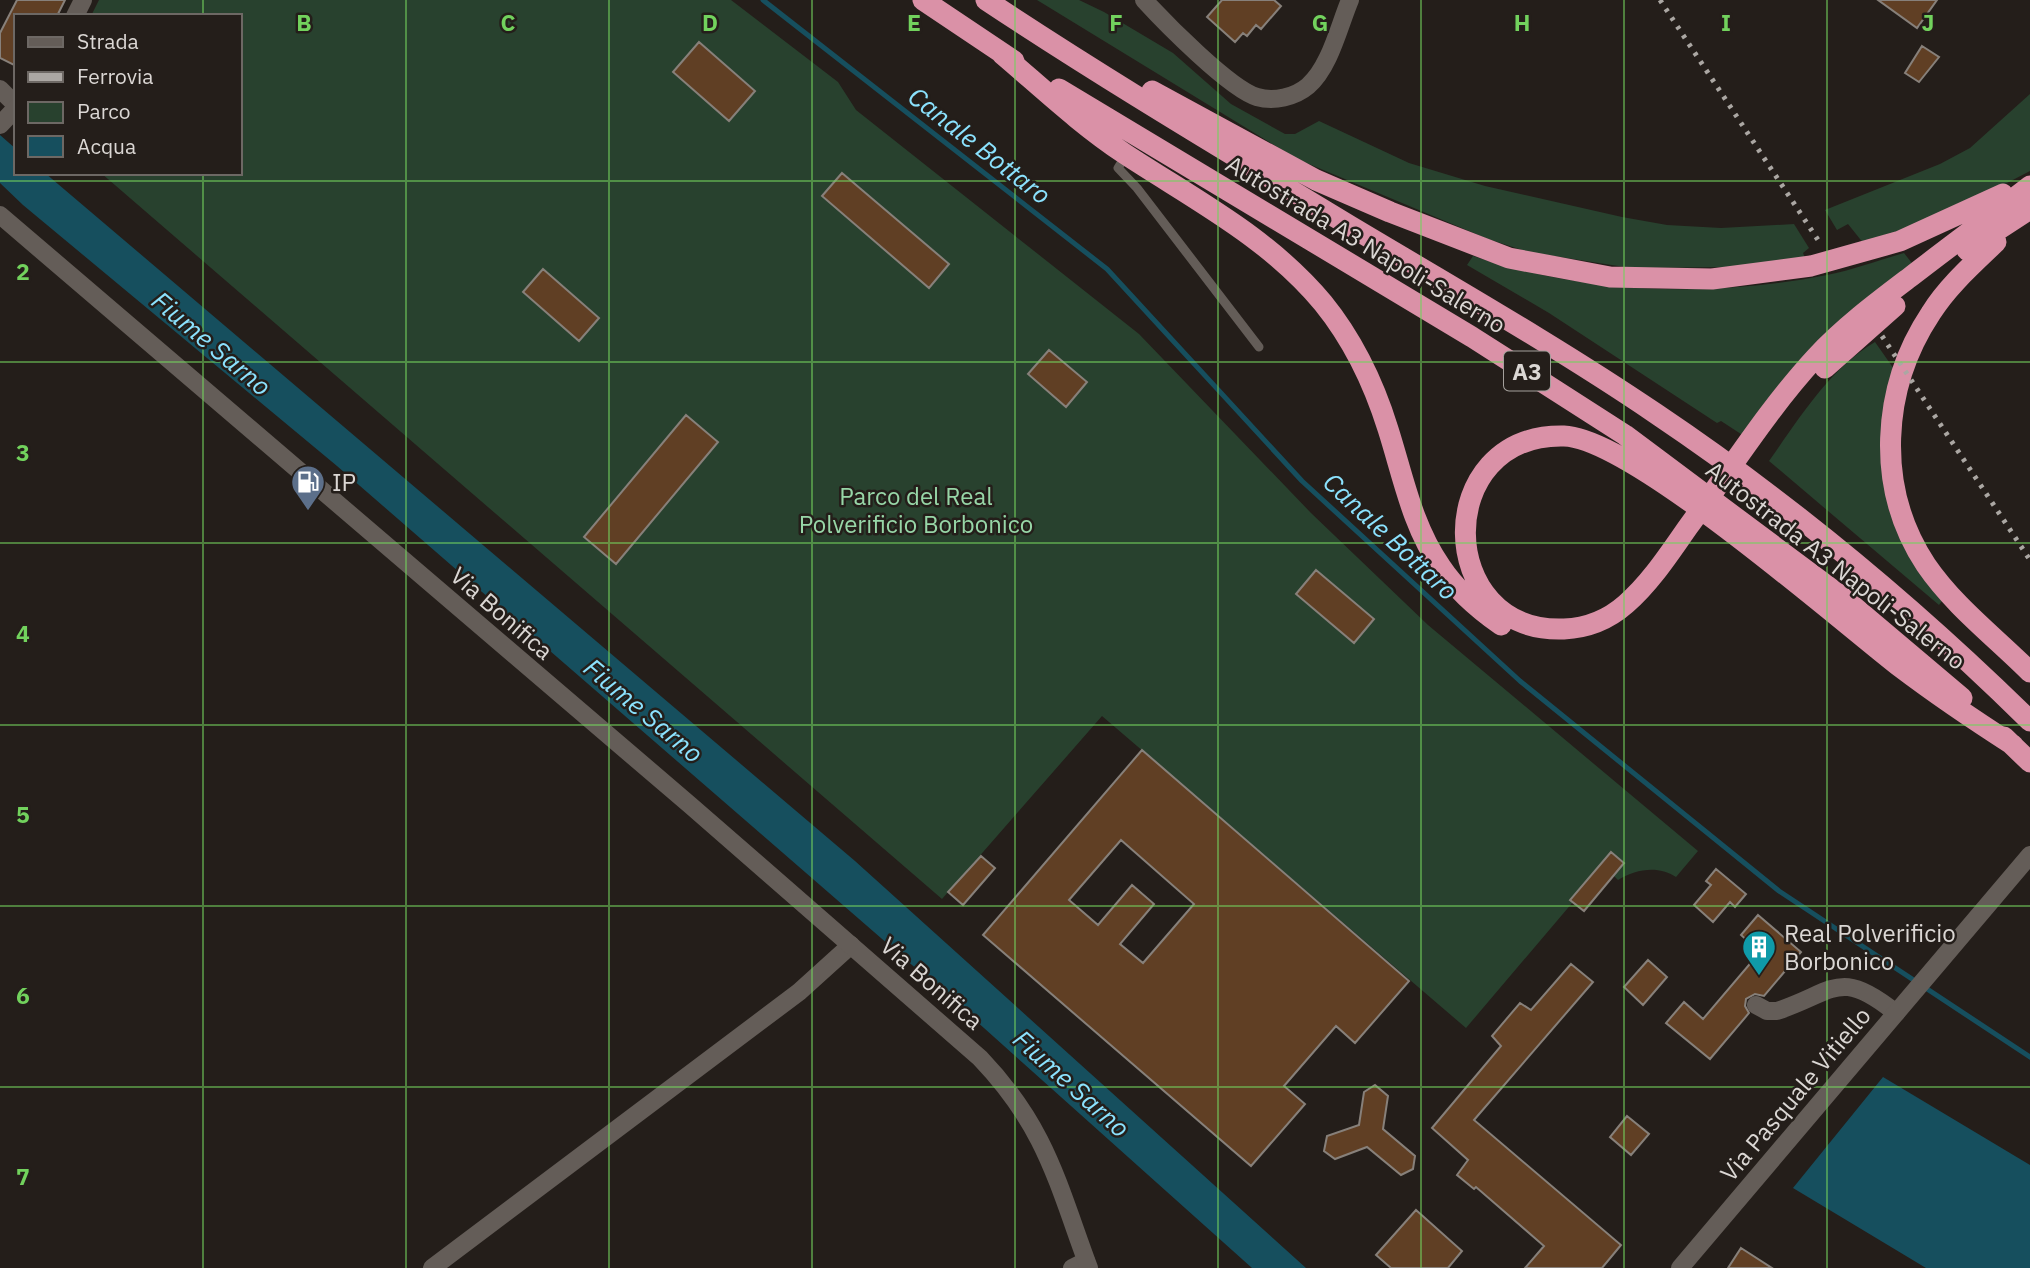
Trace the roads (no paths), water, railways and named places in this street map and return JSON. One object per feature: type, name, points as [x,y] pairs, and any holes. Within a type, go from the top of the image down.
[{"type":"highway","name":"Autostrada A3 Napoli-Salerno","points":[[923,0],[1002,54],[1129,134],[1472,337],[1625,435],[1887,633],[2030,762]]},
{"type":"highway","name":"Autostrada A3 Napoli-Salerno","points":[[986,0],[1063,50],[1488,306],[1655,413],[1758,486],[1856,566],[1952,647],[2030,721]]},
{"type":"highway","points":[[1063,50],[1172,100],[1316,180],[1390,212],[1509,258],[1610,277],[1712,279],[1811,266],[1900,241],[2030,184]]},
{"type":"highway","points":[[1002,54],[1088,129],[1241,227],[1300,277],[1324,304],[1367,373],[1414,512],[1429,546],[1458,588],[1505,628],[1533,640],[1562,644],[1582,642],[1602,635],[1629,619],[1655,595],[1698,526],[1816,356],[1851,322],[2030,184]]},
{"type":"highway","points":[[1757,444],[1827,366],[1860,335],[1965,251],[2030,209]]},
{"type":"highway","points":[[2030,209],[1945,294],[1919,331],[1899,379],[1890,430],[1894,489],[1912,540],[1926,565],[1945,589],[2030,673]]},
{"type":"highway","points":[[1698,526],[1643,588],[1618,610],[1584,628],[1549,629],[1509,616],[1491,601],[1471,568],[1463,530],[1466,508],[1476,483],[1492,462],[1514,447],[1541,437],[1567,436],[1592,442],[1619,455],[1666,486],[1746,545],[1946,702],[2013,745]]},
{"type":"street","points":[[1144,0],[1230,81],[1256,97],[1273,100],[1289,96],[1308,86],[1321,70],[1350,0]]},
{"type":"street","points":[[0,89],[10,114]]},
{"type":"street","name":"Via Bonifica","points":[[0,215],[980,1058],[1016,1100],[1037,1131],[1054,1166],[1082,1266]]},
{"type":"street","name":"Via Pasquale Vitiello","points":[[1680,1268],[2030,855]]},
{"type":"street","points":[[432,1268],[799,992],[851,945]]},
{"type":"street","points":[[1756,1005],[1767,1011],[1777,1012],[1839,986],[1862,989],[1896,1013]]},
{"type":"lane","points":[[1126,155],[1118,169],[1137,188],[1259,347]]},
{"type":"water","name":"Fiume Sarno","points":[[0,135],[14,147],[14,175],[47,175],[855,861],[1306,1268],[1252,1268],[965,1011],[337,466],[0,183]]},
{"type":"water","points":[[1883,1077],[2030,1165],[2030,1268],[1926,1268],[1793,1188]]},
{"type":"waterway","name":"Canale Bottaro","points":[[763,0],[1107,269],[1302,481],[1520,681],[1779,891],[2030,1057]]},
{"type":"railway","points":[[1660,0],[1818,240]]},
{"type":"railway","points":[[1882,336],[2030,560]]},
{"type":"place","name":"IP","points":[[308,512]]},
{"type":"place","name":"Real Polverificio Borbonico","points":[[1759,977]]},
{"type":"park label","name":"Parco del Real Polverificio Borbonico","points":[[916,510]]}]
